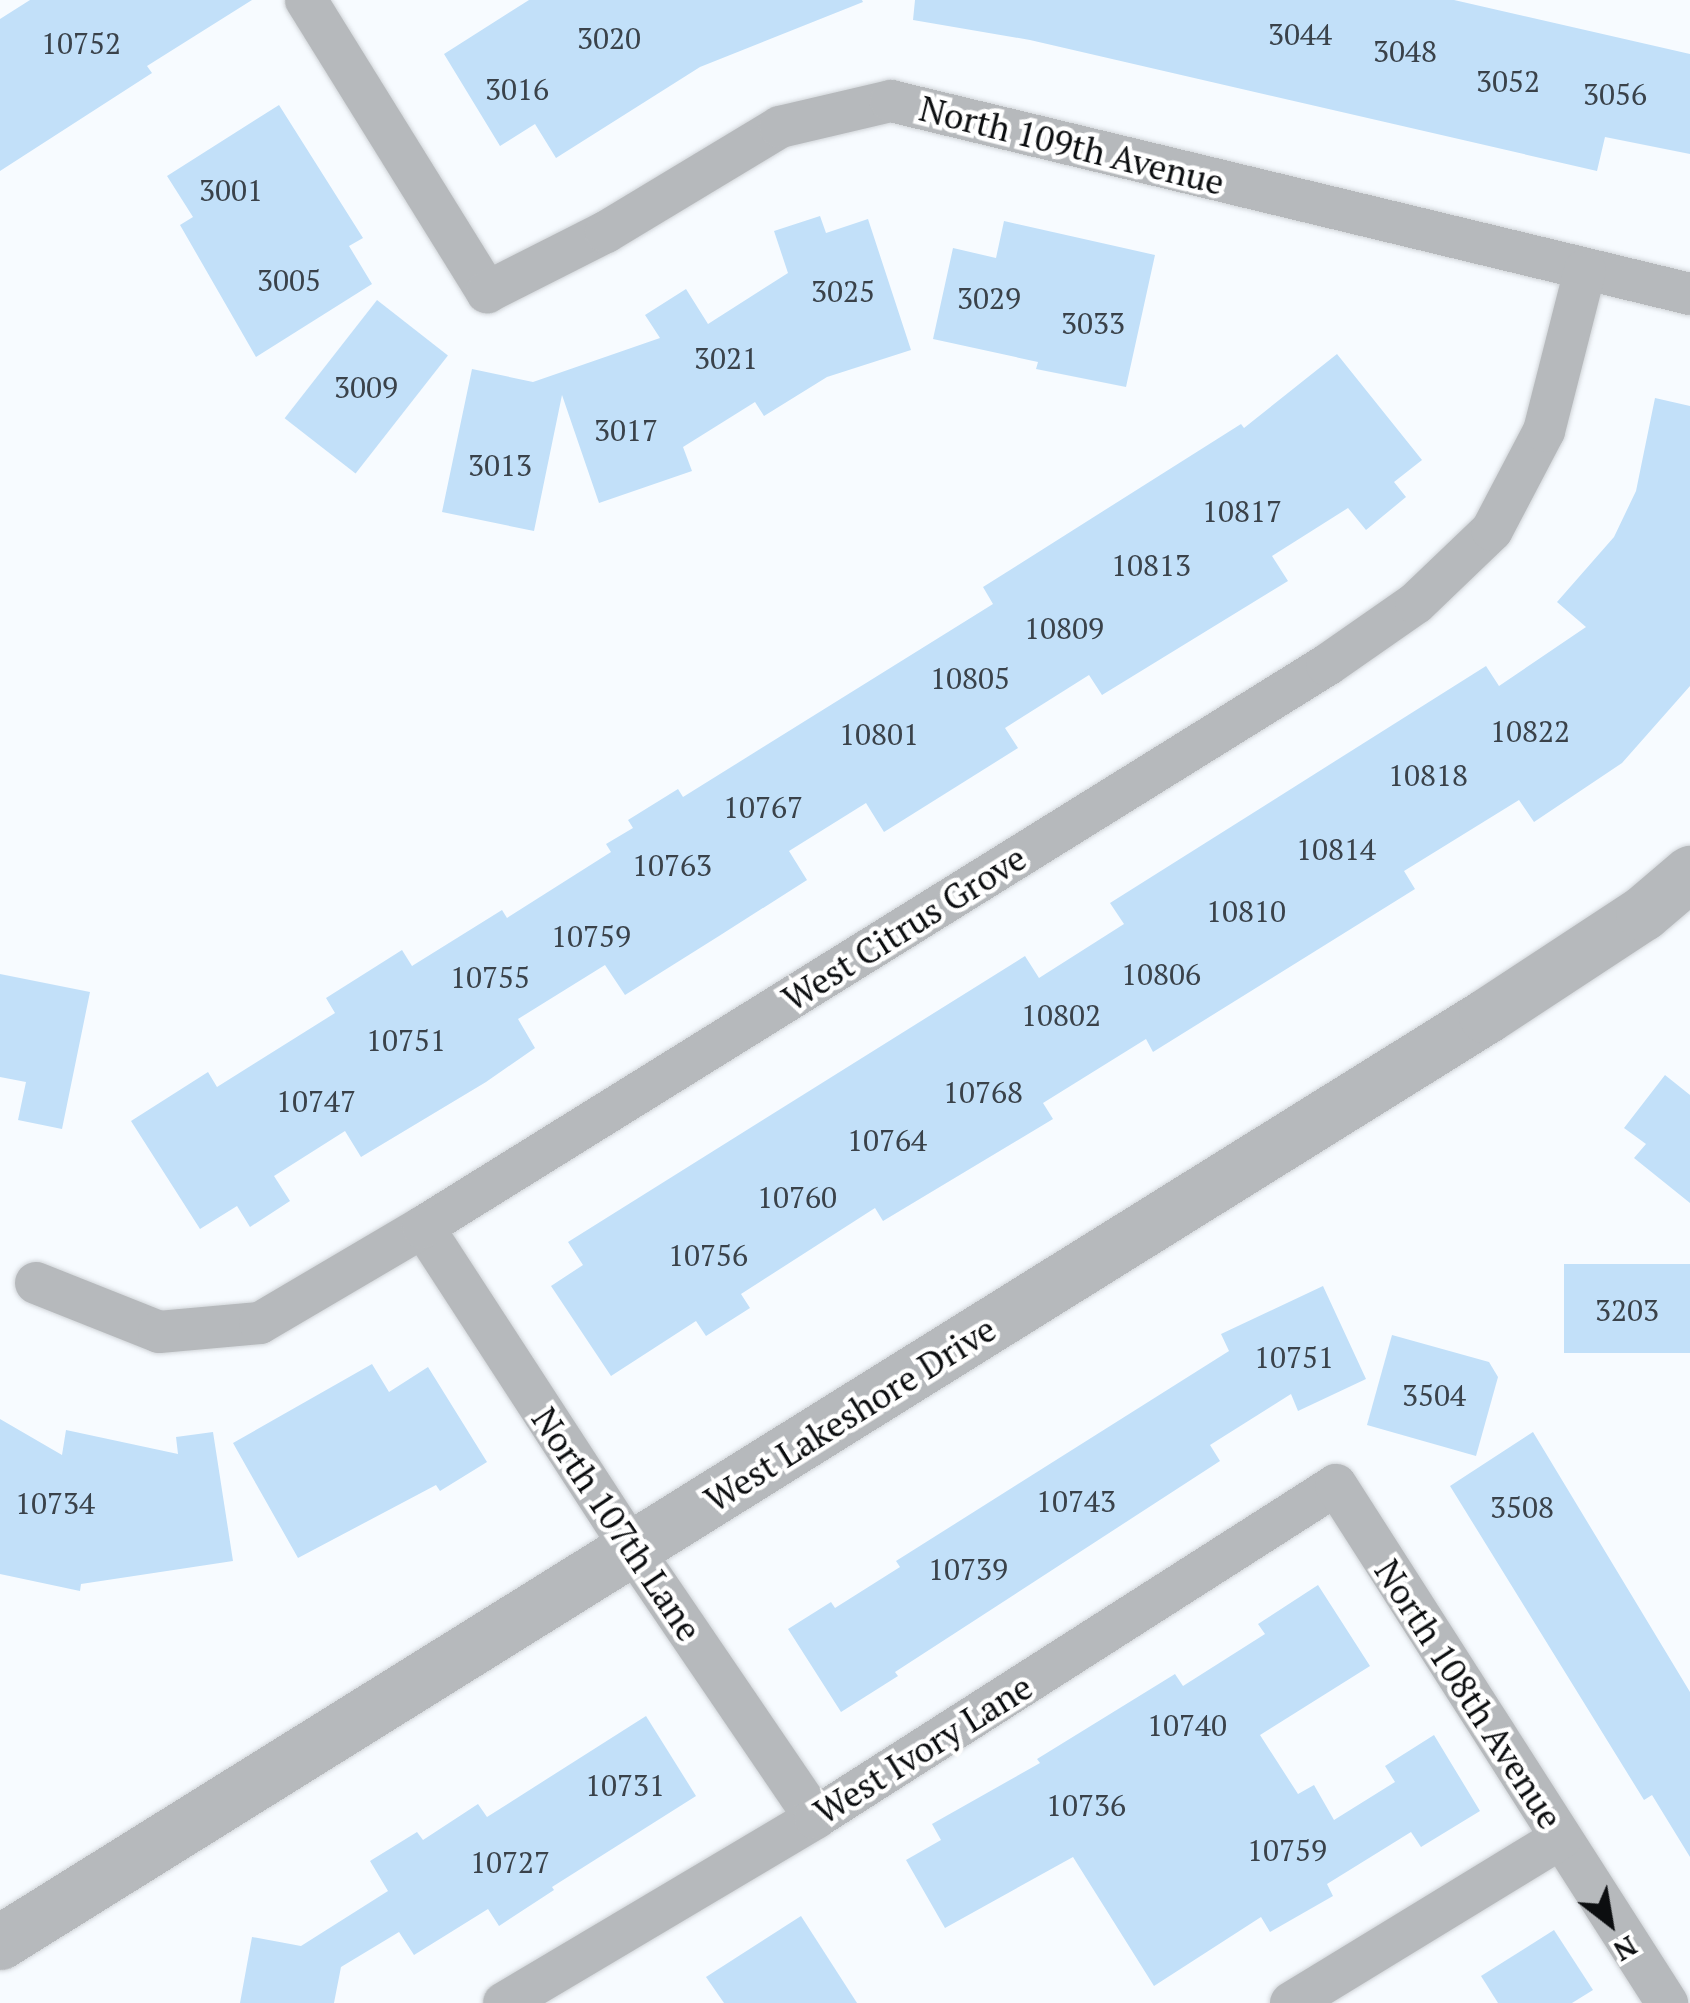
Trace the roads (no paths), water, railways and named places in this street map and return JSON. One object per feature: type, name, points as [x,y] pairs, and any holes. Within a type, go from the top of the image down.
[{"type":"street","name":"North 109th Avenue","points":[[306,0],[488,292],[606,232],[780,127],[892,101],[1690,294]]},
{"type":"street","name":"West Citrus Grove","points":[[36,1282],[159,1332],[260,1323],[423,1227],[1326,665],[1416,603],[1492,530],[1544,432],[1585,270]]},
{"type":"street","name":"West Lakeshore Drive","points":[[0,1942],[1486,1016],[1643,913],[1690,873]]},
{"type":"street","name":"North 107th Lane","points":[[423,1227],[632,1550],[815,1818]]},
{"type":"street","name":"West Ivory Lane","points":[[504,2003],[815,1818],[1336,1485]]},
{"type":"street","name":"North 108th Avenue","points":[[1336,1485],[1667,2003]]},
{"type":"street","points":[[1291,2003],[1562,1838]]}]
